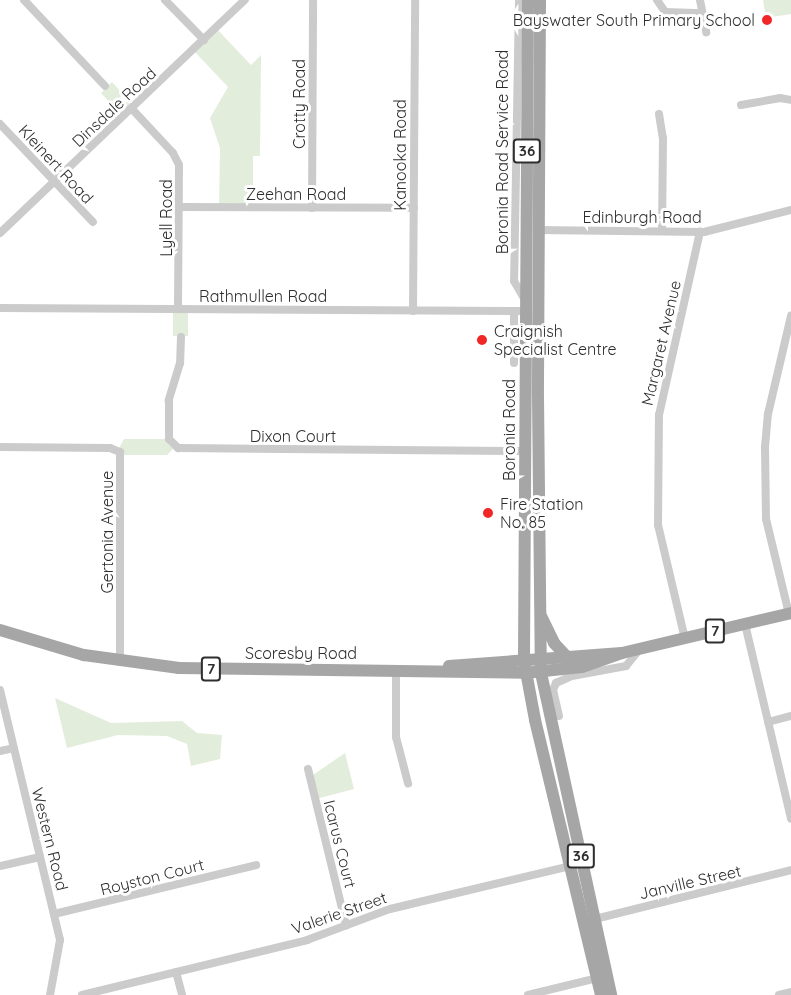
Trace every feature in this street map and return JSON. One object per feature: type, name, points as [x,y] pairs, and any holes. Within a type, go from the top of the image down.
[{"type":"main road","name":"Boronia Road","points":[[528,0],[533,230]]},
{"type":"main road","name":"Boronia Road","points":[[540,0],[533,230],[526,308],[525,667],[531,702],[570,866],[611,995]]},
{"type":"main road","name":"Boronia Road","points":[[526,308],[540,666],[589,920],[601,995]]},
{"type":"main road","points":[[539,609],[551,638],[568,658]]},
{"type":"main road","name":"Scoresby Road","points":[[540,666],[568,658],[639,650],[790,613]]},
{"type":"main road","name":"Scoresby Road","points":[[0,630],[64,650],[120,662],[179,668],[396,669],[496,673],[525,667],[582,667],[622,653]]},
{"type":"main road","points":[[487,662],[510,654],[524,639]]},
{"type":"main road","name":"Scoresby Road","points":[[428,670],[487,662],[525,667]]},
{"type":"main road","points":[[496,673],[514,681],[531,702]]},
{"type":"street","points":[[24,0],[105,86]]},
{"type":"street","points":[[165,0],[204,40]]},
{"type":"street","name":"Dinsdale Road","points":[[0,233],[245,0]]},
{"type":"street","name":"Crotty Road","points":[[312,208],[313,0]]},
{"type":"street","name":"Kanooka Road","points":[[413,310],[415,0]]},
{"type":"street","name":"Boronia Road Service Road","points":[[519,0],[514,281],[526,308]]},
{"type":"street","points":[[657,0],[665,12],[702,13]]},
{"type":"street","points":[[700,0],[706,32]]},
{"type":"street","points":[[741,105],[780,98],[791,100]]},
{"type":"street","name":"Lyell Road","points":[[132,109],[175,157],[179,170],[178,309]]},
{"type":"street","points":[[659,114],[663,138],[662,231]]},
{"type":"street","name":"Kleinert Road","points":[[0,124],[93,222]]},
{"type":"street","name":"Zeehan Road","points":[[179,207],[414,208]]},
{"type":"street","name":"Edinburgh Road","points":[[533,230],[700,232],[791,210]]},
{"type":"street","name":"Margaret Avenue","points":[[685,639],[658,525],[658,416],[700,232]]},
{"type":"street","name":"Rathmullen Road","points":[[0,308],[413,310],[526,308]]},
{"type":"street","name":"Boronia Road","points":[[514,363],[526,308]]},
{"type":"street","points":[[790,613],[766,519],[765,458],[766,423],[791,316]]},
{"type":"street","name":"Dixon Court","points":[[181,337],[180,363],[169,398],[170,441],[178,448],[526,451]]},
{"type":"street","name":"Gertonia Avenue","points":[[0,447],[110,448],[121,454],[120,662]]},
{"type":"street","points":[[745,624],[791,819]]},
{"type":"street","points":[[559,716],[553,690],[556,683],[572,676],[626,666],[639,650]]},
{"type":"street","points":[[396,669],[396,737],[408,783]]},
{"type":"street","name":"Western Road","points":[[0,690],[61,948],[50,995]]},
{"type":"street","points":[[768,722],[791,716]]},
{"type":"street","points":[[0,751],[14,748]]},
{"type":"street","name":"Icarus Court","points":[[308,769],[346,925]]},
{"type":"street","points":[[0,866],[40,857]]},
{"type":"street","name":"Royston Court","points":[[54,914],[256,865]]},
{"type":"street","name":"Valerie Street","points":[[82,995],[308,940],[383,911],[570,866]]},
{"type":"street","name":"Janville Street","points":[[589,920],[791,870]]},
{"type":"street","points":[[176,972],[182,995]]},
{"type":"street","points":[[528,995],[597,978]]},
{"type":"street","points":[[779,995],[791,992]]},
{"type":"green space","points":[[763,0],[791,0],[791,14],[766,18]]},
{"type":"green space","points":[[216,28],[251,65],[261,55],[260,156],[253,156],[253,207],[219,207],[220,148],[210,118],[228,87],[193,50]]},
{"type":"green space","points":[[112,82],[134,106],[123,117],[101,93]]},
{"type":"green space","points":[[173,309],[188,309],[188,336],[173,336]]},
{"type":"green space","points":[[124,439],[169,439],[175,447],[167,455],[121,455],[118,450]]},
{"type":"green space","points":[[55,698],[111,723],[182,721],[197,733],[222,735],[220,759],[191,766],[187,744],[167,736],[118,735],[67,748]]},
{"type":"green space","points":[[345,753],[354,789],[316,799],[310,777]]},
{"type":"place","name":"Bayswater South Primary School","points":[[767,20]]},
{"type":"place","name":"Craignish Specialist Centre","points":[[482,340]]},
{"type":"place","name":"Fire Station No. 85","points":[[488,513]]}]
